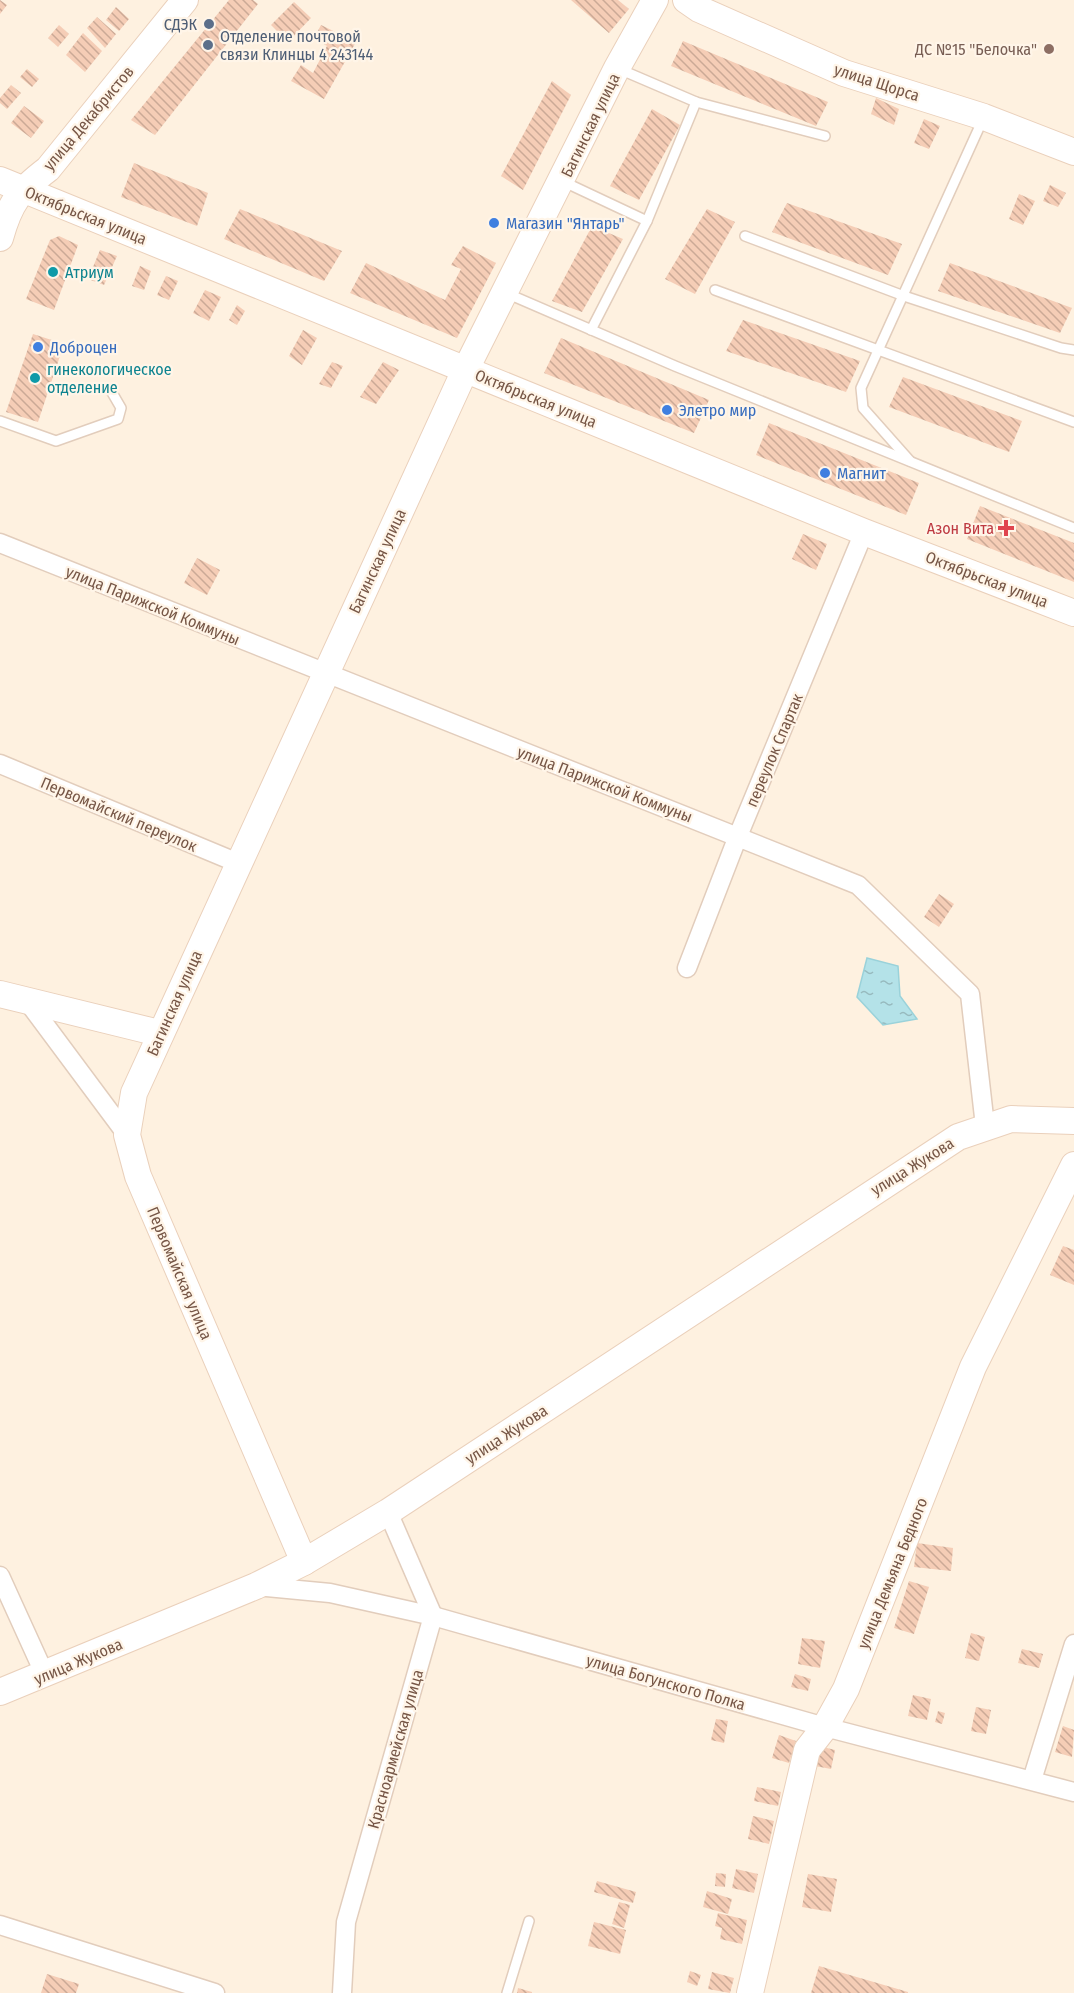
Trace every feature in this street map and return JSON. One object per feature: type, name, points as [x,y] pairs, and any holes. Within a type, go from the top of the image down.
[{"type":"street","name":"улица Декабристов","points":[[0,237],[8,210],[11,184],[48,169],[185,0]]},
{"type":"street","name":"Багинская улица","points":[[127,1135],[134,1093],[159,1033],[324,674],[504,292],[617,68],[655,0]]},
{"type":"street","name":"улица Щорса","points":[[686,0],[699,9],[844,73],[984,117],[1074,152]]},
{"type":"street","points":[[0,165],[11,184]]},
{"type":"street","name":"Октябрьская улица","points":[[11,184],[864,532],[1074,613]]},
{"type":"street","name":"переулок Спартак","points":[[687,968],[738,836],[864,532]]},
{"type":"street","name":"улица Парижской Коммуны","points":[[0,543],[858,885],[970,994],[985,1126]]},
{"type":"street","name":"Первомайский переулок","points":[[0,764],[238,863]]},
{"type":"street","points":[[0,994],[159,1033]]},
{"type":"street","name":"Первомайская улица","points":[[28,1002],[127,1135],[138,1176],[304,1562]]},
{"type":"street","points":[[985,1126],[1011,1119],[1074,1121]]},
{"type":"street","name":"улица Жукова","points":[[0,1692],[256,1586],[304,1562],[388,1512],[919,1161],[958,1137],[985,1126]]},
{"type":"street","name":"улица Демьяна Бедного","points":[[750,1993],[807,1750],[825,1727],[846,1689],[973,1367],[1074,1165]]},
{"type":"street","points":[[388,1512],[433,1616]]},
{"type":"street","points":[[0,1576],[45,1675]]},
{"type":"street","name":"улица Богунского Полка","points":[[256,1586],[330,1593],[433,1616],[825,1727],[1074,1792]]},
{"type":"street","name":"Красноармейская улица","points":[[342,1993],[346,1922],[433,1616]]},
{"type":"street","points":[[1032,1780],[1074,1644]]},
{"type":"street","points":[[0,1925],[214,1993]]},
{"type":"lane","points":[[617,68],[696,102],[825,136]]},
{"type":"lane","points":[[591,330],[647,221],[696,102]]},
{"type":"lane","points":[[911,462],[864,408],[861,388],[880,351],[984,117]]},
{"type":"lane","points":[[562,181],[647,221]]},
{"type":"lane","points":[[745,237],[903,296],[1061,348],[1074,350]]},
{"type":"lane","points":[[715,290],[1074,422]]},
{"type":"lane","points":[[504,292],[591,330],[1074,528]]},
{"type":"lane","points":[[0,421],[56,441],[118,419],[121,408],[110,389]]},
{"type":"lane","points":[[507,1993],[529,1921]]},
{"type":"water","points":[[867,958],[898,966],[900,996],[917,1019],[883,1025],[857,997]]},
{"type":"building","points":[[0,0],[7,5],[0,14]]},
{"type":"building","points":[[229,0],[253,0],[258,4],[155,135],[131,120]]},
{"type":"building","points":[[571,0],[618,0],[629,9],[609,33]]},
{"type":"building","points":[[294,2],[311,18],[288,42],[271,25]]},
{"type":"building","points":[[116,7],[129,19],[119,31],[106,20]]},
{"type":"building","points":[[97,17],[116,34],[105,48],[87,28]]},
{"type":"building","points":[[59,25],[69,34],[58,47],[48,38]]},
{"type":"building","points":[[321,25],[356,42],[324,99],[291,81],[301,65],[313,73],[327,46],[314,38]]},
{"type":"building","points":[[83,33],[102,51],[85,72],[66,55]]},
{"type":"building","points":[[683,41],[828,102],[816,126],[671,66]]},
{"type":"building","points":[[27,69],[39,79],[32,87],[20,77]]},
{"type":"building","points":[[552,81],[571,95],[523,190],[501,176]]},
{"type":"building","points":[[11,85],[21,93],[7,109],[0,103],[0,98]]},
{"type":"building","points":[[876,98],[899,109],[894,125],[871,114]]},
{"type":"building","points":[[24,106],[44,121],[31,138],[11,123]]},
{"type":"building","points":[[652,109],[680,125],[639,200],[610,186]]},
{"type":"building","points":[[924,119],[940,126],[929,149],[914,143]]},
{"type":"building","points":[[134,163],[208,193],[197,226],[121,197]]},
{"type":"building","points":[[1050,185],[1066,193],[1058,207],[1043,201]]},
{"type":"building","points":[[1019,194],[1035,201],[1023,225],[1009,219]]},
{"type":"building","points":[[787,203],[902,244],[888,275],[772,232]]},
{"type":"building","points":[[240,209],[342,251],[324,281],[224,239]]},
{"type":"building","points":[[707,209],[735,222],[695,294],[665,279]]},
{"type":"building","points":[[592,226],[623,239],[582,312],[552,301]]},
{"type":"building","name":"Атриум","points":[[59,236],[78,245],[54,310],[26,299],[50,240]]},
{"type":"building","points":[[463,246],[496,263],[457,338],[350,293],[366,263],[445,300],[461,269],[451,265]]},
{"type":"building","points":[[100,250],[117,256],[104,285],[88,279]]},
{"type":"building","points":[[950,263],[1072,308],[1060,333],[938,291]]},
{"type":"building","points":[[140,266],[151,271],[144,290],[132,286]]},
{"type":"building","points":[[166,276],[178,281],[169,300],[157,295]]},
{"type":"building","points":[[205,290],[221,297],[209,321],[193,313]]},
{"type":"building","points":[[237,305],[245,311],[237,325],[229,320]]},
{"type":"building","points":[[743,320],[860,361],[846,392],[726,351]]},
{"type":"building","points":[[303,330],[317,338],[302,365],[289,356]]},
{"type":"building","name":"гинекологическое отделение","points":[[33,334],[64,344],[38,422],[6,412]]},
{"type":"building","points":[[561,338],[709,400],[694,433],[544,373]]},
{"type":"building","points":[[332,362],[343,366],[331,388],[319,384]]},
{"type":"building","points":[[383,362],[399,370],[376,404],[360,397]]},
{"type":"building","points":[[903,377],[1022,421],[1009,452],[889,407]]},
{"type":"building","points":[[769,423],[919,483],[906,515],[756,455]]},
{"type":"building","points":[[980,506],[1074,543],[1074,582],[967,539]]},
{"type":"building","points":[[803,534],[827,544],[816,570],[792,559]]},
{"type":"building","points":[[197,558],[220,570],[207,595],[184,583]]},
{"type":"building","points":[[939,894],[954,904],[939,927],[924,917]]},
{"type":"building","points":[[1063,1246],[1074,1250],[1074,1285],[1050,1275]]},
{"type":"building","points":[[917,1543],[953,1548],[951,1571],[914,1567]]},
{"type":"building","points":[[909,1581],[929,1587],[914,1634],[894,1628]]},
{"type":"building","points":[[971,1633],[985,1637],[979,1661],[965,1658]]},
{"type":"building","points":[[802,1638],[825,1641],[820,1668],[798,1664]]},
{"type":"building","points":[[1022,1649],[1043,1654],[1039,1668],[1018,1663]]},
{"type":"building","points":[[795,1674],[811,1679],[808,1691],[791,1687]]},
{"type":"building","points":[[913,1695],[931,1699],[927,1720],[908,1716]]},
{"type":"building","points":[[976,1707],[991,1710],[986,1734],[971,1731]]},
{"type":"building","points":[[938,1711],[945,1713],[942,1724],[935,1722]]},
{"type":"building","points":[[716,1719],[728,1721],[724,1743],[711,1740]]},
{"type":"building","points":[[1063,1726],[1074,1730],[1072,1757],[1055,1752]]},
{"type":"building","points":[[779,1735],[796,1741],[789,1763],[772,1758]]},
{"type":"building","points":[[819,1746],[835,1750],[831,1769],[815,1766]]},
{"type":"building","points":[[757,1787],[781,1792],[778,1806],[754,1801]]},
{"type":"building","points":[[753,1816],[774,1821],[769,1844],[748,1839]]},
{"type":"building","points":[[736,1869],[758,1874],[754,1893],[732,1888]]},
{"type":"building","points":[[716,1873],[726,1874],[725,1887],[715,1886]]},
{"type":"building","points":[[808,1874],[837,1879],[831,1912],[802,1907]]},
{"type":"building","points":[[597,1881],[636,1892],[633,1903],[594,1892]]},
{"type":"building","points":[[707,1891],[732,1899],[728,1914],[703,1907]]},
{"type":"building","points":[[619,1902],[630,1905],[624,1928],[612,1924]]},
{"type":"building","points":[[718,1913],[747,1920],[742,1944],[720,1939],[722,1928],[715,1926]]},
{"type":"building","points":[[594,1922],[626,1930],[620,1954],[588,1946]]},
{"type":"building","points":[[819,1966],[908,1992],[908,1993],[811,1993]]},
{"type":"building","points":[[690,1971],[701,1975],[697,1986],[687,1982]]},
{"type":"building","points":[[712,1972],[734,1978],[730,1993],[708,1989]]},
{"type":"building","points":[[47,1974],[79,1984],[76,1993],[41,1993]]},
{"type":"building","points":[[518,1988],[532,1992],[532,1993],[517,1993]]},
{"type":"place","name":"СДЭК","points":[[209,24]]},
{"type":"place","name":"Отделение почтовой связи Клинцы 4 243144","points":[[208,45]]},
{"type":"place","name":"ДС №15 \"Белочка\"","points":[[1049,49]]},
{"type":"place","name":"Магазин \"Янтарь\"","points":[[494,223]]},
{"type":"place","name":"Атриум","points":[[53,272]]},
{"type":"place","name":"Доброцен","points":[[38,347]]},
{"type":"place","name":"гинекологическое отделение","points":[[35,378]]},
{"type":"place","name":"Элетро мир","points":[[667,410]]},
{"type":"place","name":"Магнит","points":[[825,473]]},
{"type":"place","name":"Азон Вита","points":[[1006,528]]}]
